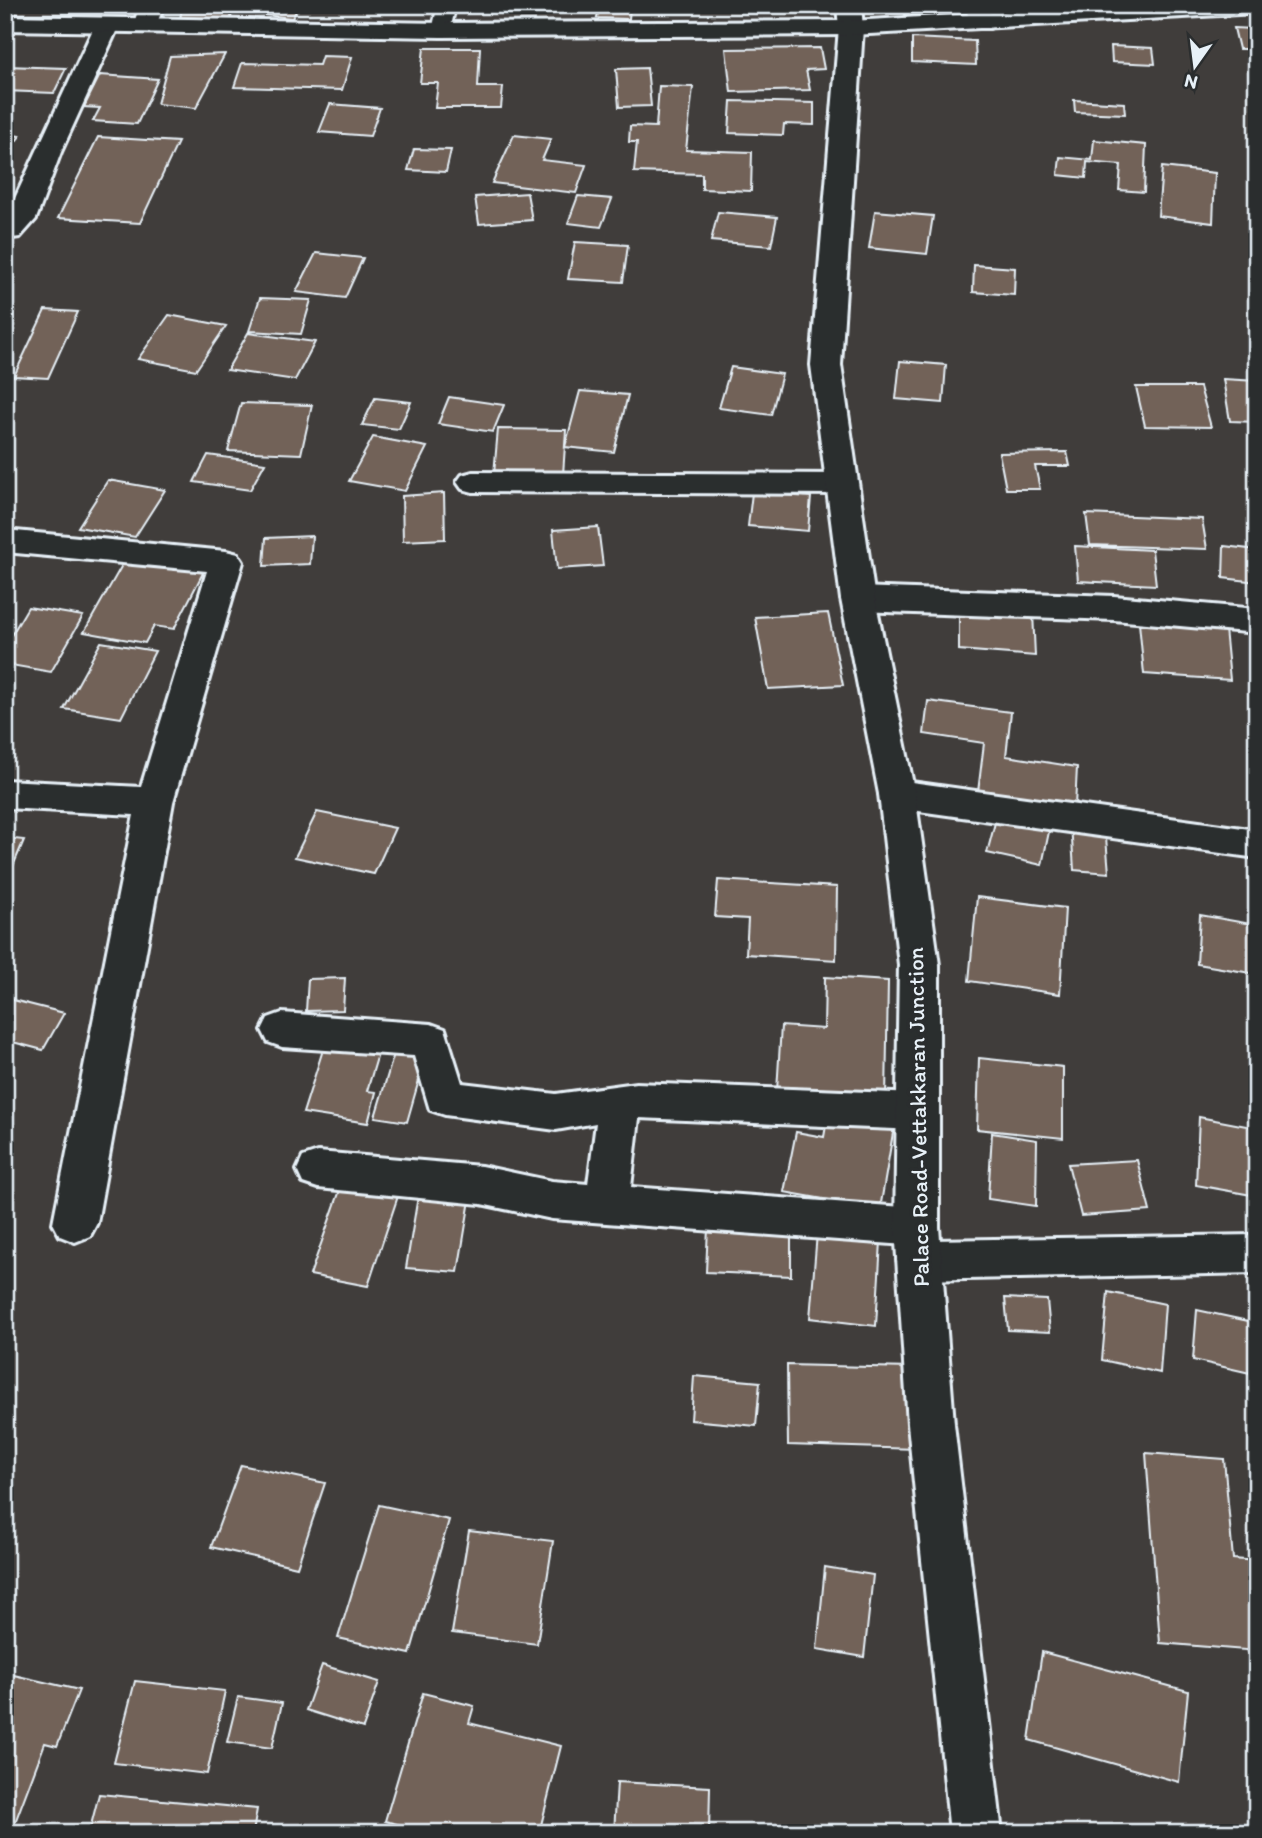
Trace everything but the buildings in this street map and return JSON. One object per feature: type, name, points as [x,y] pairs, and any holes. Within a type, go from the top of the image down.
[{"type":"street","points":[[5,23],[107,25],[149,16],[441,30],[1257,6]]},
{"type":"street","name":"Palace Road-Vettakkaran Junction","points":[[850,16],[826,365],[858,599],[897,794],[919,965],[918,1243],[931,1424],[976,1833]]},
{"type":"street","points":[[5,231],[10,231],[22,219],[48,152],[107,25]]},
{"type":"street","points":[[473,482],[842,484]]},
{"type":"street","points":[[5,541],[226,562],[155,802],[75,1223]]},
{"type":"street","points":[[858,599],[1114,608],[1257,621]]},
{"type":"street","points":[[5,794],[155,802]]},
{"type":"street","points":[[897,794],[1257,844]]},
{"type":"street","points":[[282,1030],[432,1041],[445,1097],[556,1112],[636,1100],[918,1112]]},
{"type":"street","points":[[607,1205],[620,1102]]},
{"type":"street","points":[[318,1170],[481,1185],[552,1200],[918,1243],[1257,1254]]},
{"type":"lane","points":[[441,30],[447,5]]}]
